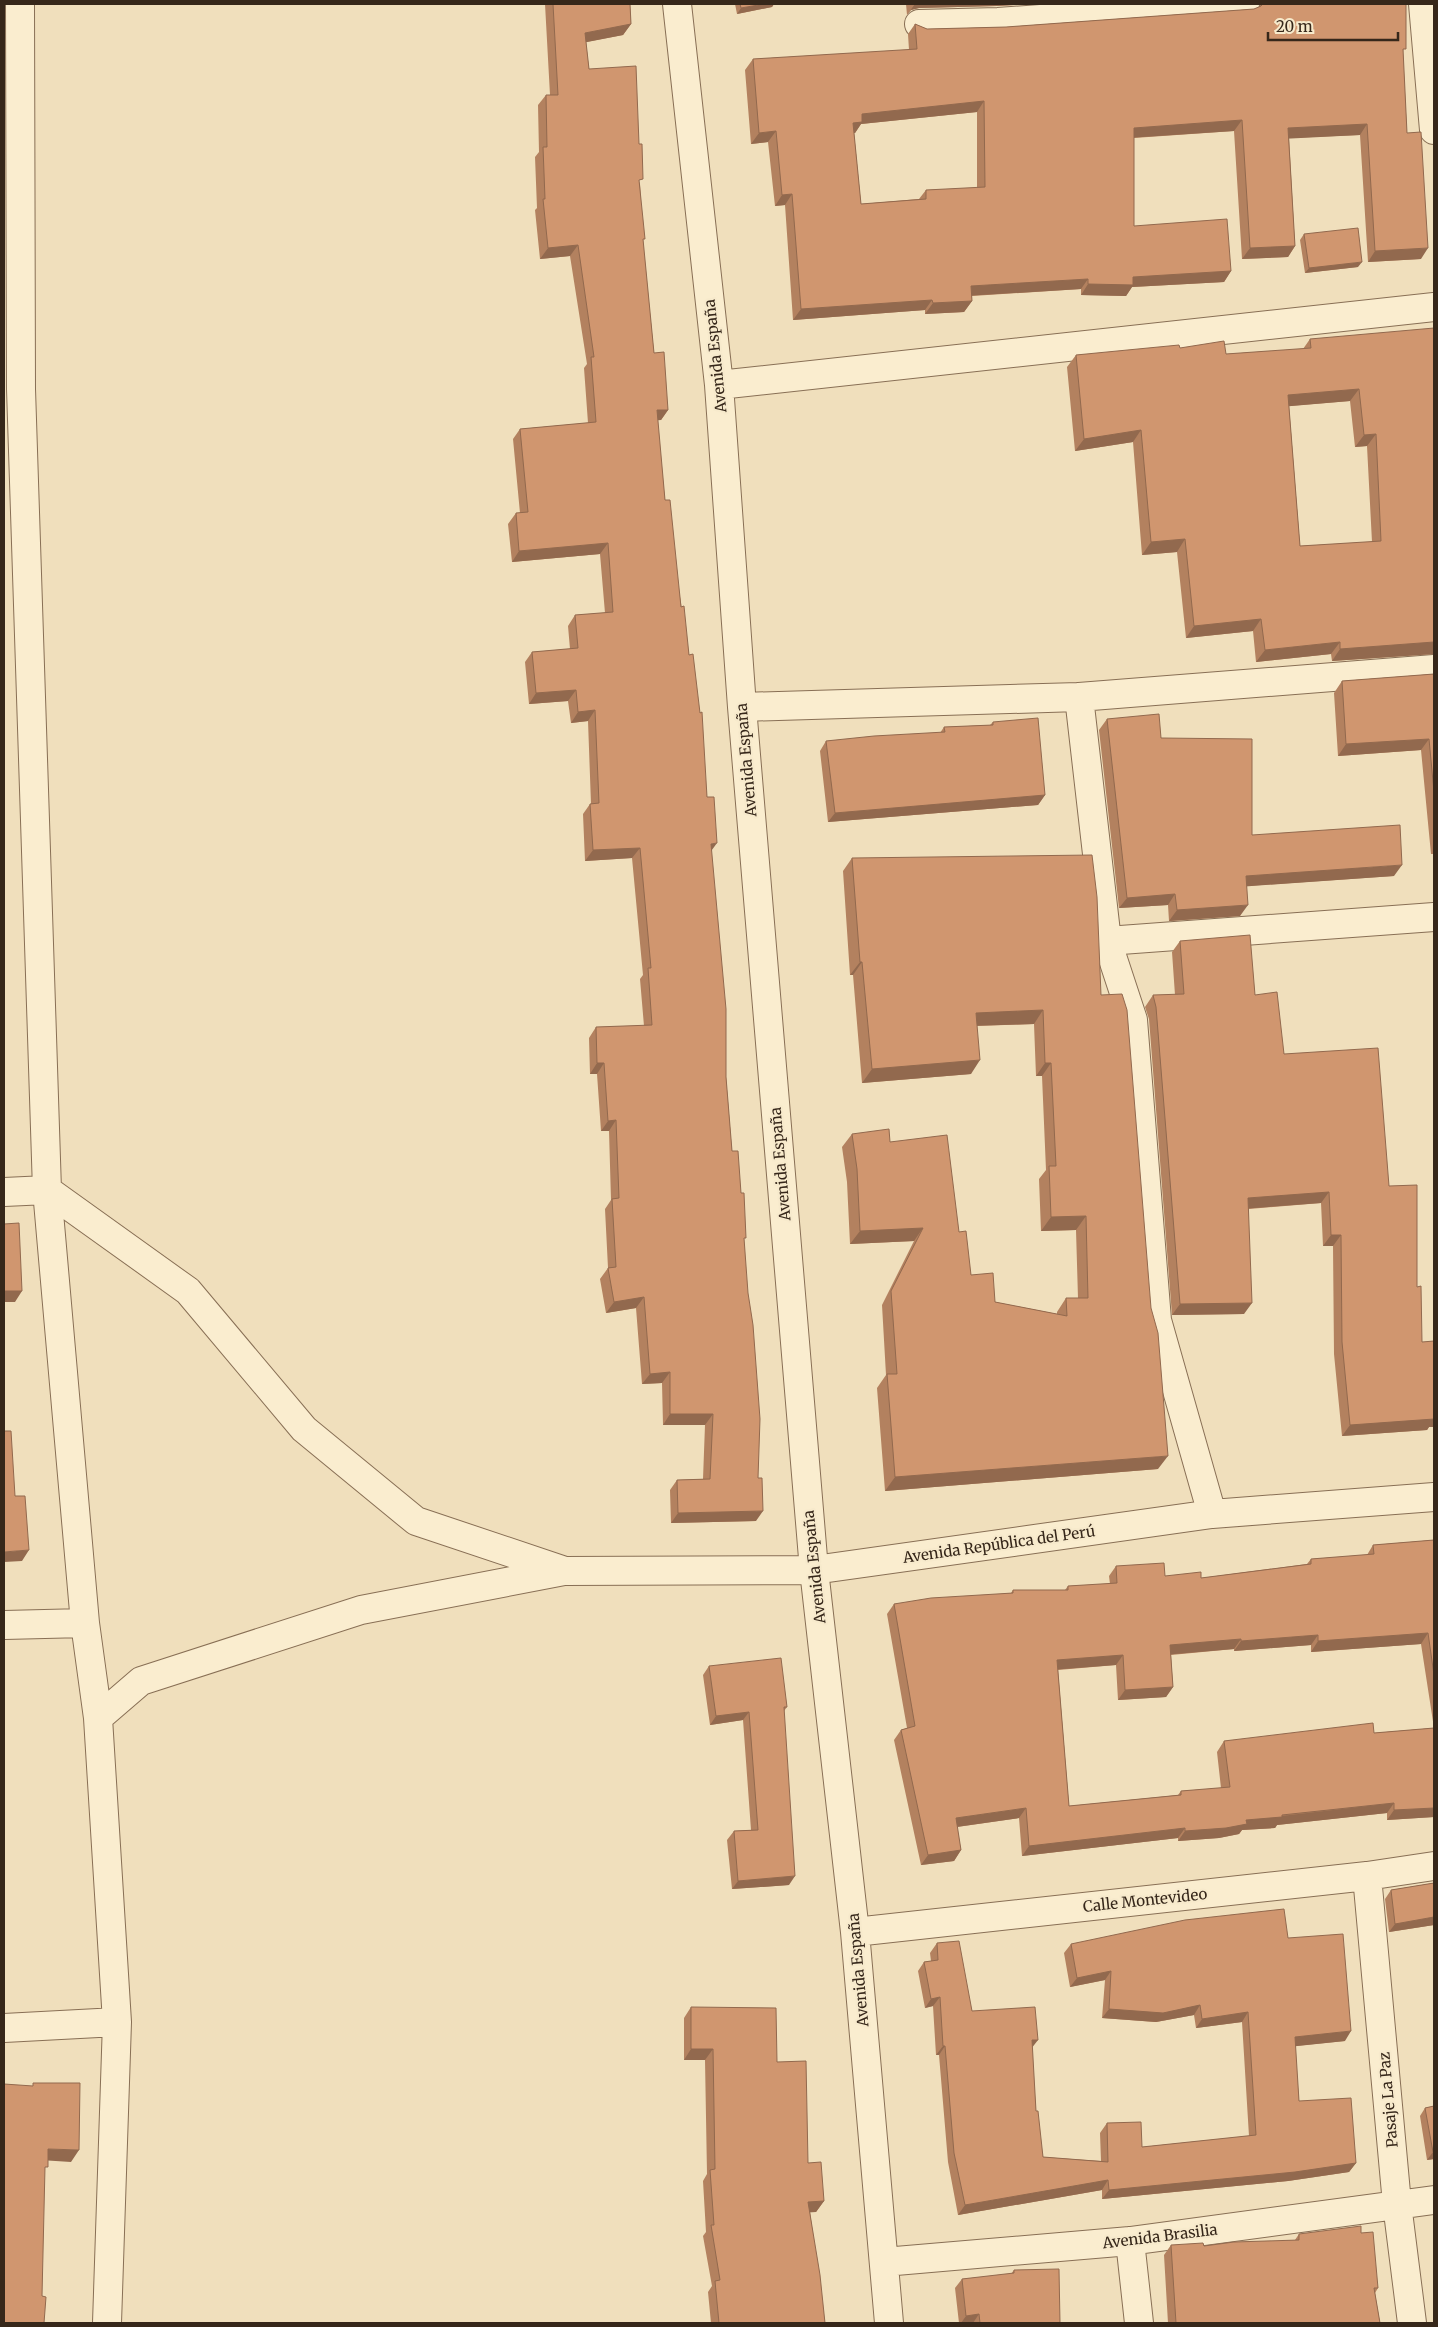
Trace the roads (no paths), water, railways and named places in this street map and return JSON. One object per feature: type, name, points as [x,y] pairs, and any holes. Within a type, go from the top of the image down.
[{"type":"street","points":[[20,4],[12,389],[47,1190],[85,1623],[98,1718],[117,2022],[107,2323]]},
{"type":"street","name":"Avenida España","points":[[676,4],[719,385],[742,707],[814,1570],[855,1932],[889,2323]]},
{"type":"street","points":[[919,24],[998,22],[1245,4]]},
{"type":"street","points":[[1424,4],[1434,130]]},
{"type":"street","points":[[719,385],[1434,308]]},
{"type":"street","points":[[742,707],[1079,697],[1434,669]]},
{"type":"street","points":[[1079,697],[1107,941],[1133,1020],[1157,1320],[1212,1514]]},
{"type":"street","points":[[1107,941],[1434,917]]},
{"type":"street","points":[[4,1192],[47,1190],[188,1291],[304,1429],[416,1521],[564,1571]]},
{"type":"street","name":"Avenida República del Perú","points":[[564,1571],[814,1570],[1212,1514],[1434,1497]]},
{"type":"street","points":[[98,1718],[141,1681],[361,1610],[564,1571]]},
{"type":"street","points":[[4,1625],[85,1623]]},
{"type":"street","name":"Calle Montevideo","points":[[855,1932],[1367,1876],[1434,1866]]},
{"type":"street","name":"Pasaje La Paz","points":[[1367,1876],[1397,2204],[1412,2323]]},
{"type":"street","points":[[4,2028],[117,2022]]},
{"type":"street","name":"Avenida Brasilia","points":[[884,2262],[1130,2241],[1434,2200]]},
{"type":"street","points":[[1130,2241],[1139,2323]]}]
